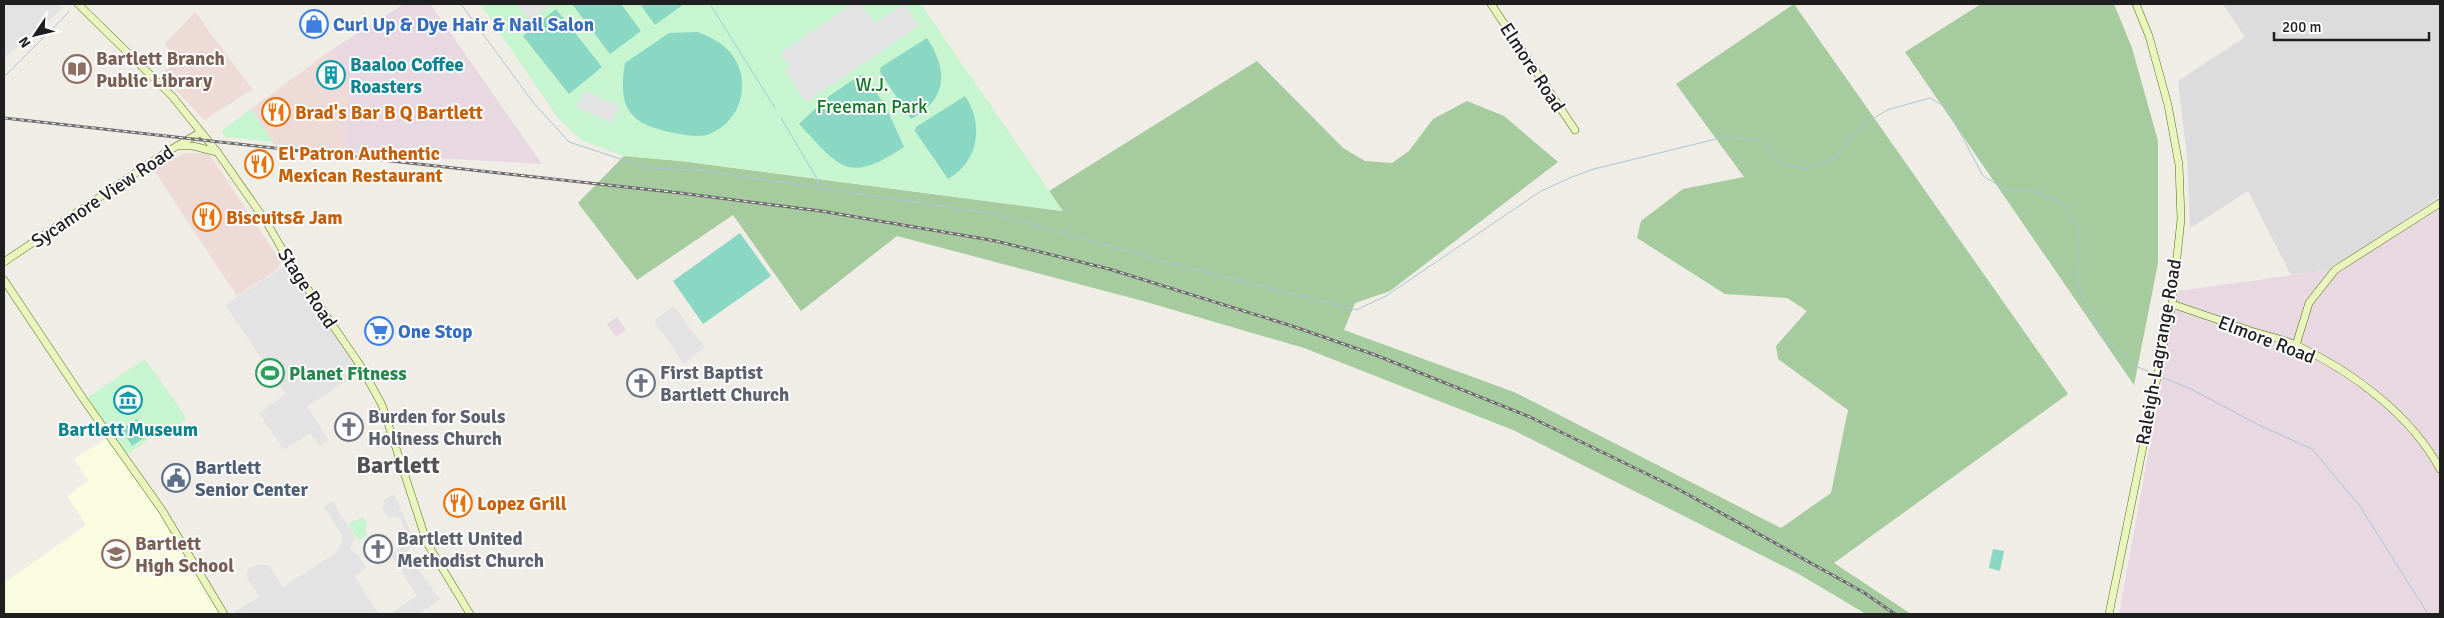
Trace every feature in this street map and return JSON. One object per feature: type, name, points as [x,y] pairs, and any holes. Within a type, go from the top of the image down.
[{"type":"main road","name":"Stage Road","points":[[78,4],[172,96],[218,153],[267,223],[290,263],[372,385],[382,405],[427,543],[470,614]]},
{"type":"main road","name":"Elmore Road","points":[[1491,4],[1575,130]]},
{"type":"main road","name":"Raleigh-Lagrange Road","points":[[2109,614],[2154,385],[2172,304],[2181,219],[2179,165],[2160,72],[2150,36],[2136,4]]},
{"type":"main road","name":"Sycamore View Road","points":[[4,262],[201,132]]},
{"type":"main road","points":[[178,146],[192,146],[218,153]]},
{"type":"main road","points":[[2296,345],[2309,303],[2335,270],[2440,203]]},
{"type":"main road","points":[[4,280],[84,400],[162,510],[224,614]]},
{"type":"main road","name":"Elmore Road","points":[[2172,304],[2296,345],[2349,375],[2374,394],[2405,422],[2433,456],[2440,469]]},
{"type":"shaded area","points":[[7,4],[58,4],[63,8],[4,58],[4,6]]},
{"type":"shaded area","points":[[404,4],[430,4],[542,164],[345,153],[348,86],[333,49]]},
{"type":"shaded area","points":[[515,4],[551,4],[531,21]]},
{"type":"shaded area","points":[[853,4],[861,4],[875,23],[904,4],[919,26],[806,102],[785,71],[790,67],[780,53]]},
{"type":"shaded area","points":[[2223,4],[2440,4],[2440,195],[2330,270],[2291,275],[2248,191],[2190,228],[2187,156],[2178,81],[2245,37]]},
{"type":"shaded area","points":[[195,12],[252,89],[204,120],[161,74],[178,62],[165,44]]},
{"type":"shaded area","points":[[333,49],[348,86],[345,153],[274,144],[251,109]]},
{"type":"shaded area","points":[[585,91],[619,106],[611,123],[576,107]]},
{"type":"shaded area","points":[[185,153],[205,153],[210,155],[279,259],[278,269],[237,296],[153,169]]},
{"type":"shaded area","points":[[2440,195],[2440,614],[2119,614],[2178,291],[2330,270]]},
{"type":"shaded area","points":[[290,263],[363,370],[307,406],[328,440],[320,446],[310,433],[284,450],[259,413],[286,394],[225,305]]},
{"type":"shaded area","points":[[674,306],[704,347],[684,364],[654,321]]},
{"type":"shaded area","points":[[617,317],[626,330],[616,337],[607,324]]},
{"type":"shaded area","name":"Bartlett High School","points":[[110,436],[162,510],[224,614],[4,614],[4,583],[86,525],[67,496],[88,480],[74,459]]},
{"type":"shaded area","points":[[394,494],[414,540],[413,546],[406,552],[440,600],[418,614],[390,614],[417,596],[391,555],[409,541],[400,518],[393,516],[389,519],[382,507],[385,504],[384,500]]},
{"type":"shaded area","points":[[332,501],[353,534],[354,539],[350,549],[357,554],[366,567],[355,577],[379,614],[231,614],[259,597],[246,576],[248,569],[256,565],[268,565],[283,587],[337,552],[343,537],[324,506]]},
{"type":"green space","name":"W.J. Freeman Park","points":[[480,4],[921,4],[1063,211],[681,161],[624,156],[581,140],[558,118]]},
{"type":"green space","points":[[572,4],[621,4],[641,31],[610,54]]},
{"type":"green space","points":[[640,4],[684,4],[655,25]]},
{"type":"green space","points":[[1794,4],[2068,394],[1834,563],[1911,614],[1866,614],[1797,573],[1513,430],[1304,348],[1143,301],[897,236],[801,311],[733,215],[637,280],[578,203],[624,156],[681,161],[1062,211],[1049,191],[1257,61],[1343,148],[1365,161],[1392,163],[1409,151],[1433,119],[1467,101],[1504,116],[1558,162],[1390,291],[1355,303],[1344,330],[1514,392],[1781,528],[1831,493],[1848,410],[1778,359],[1776,346],[1807,311],[1787,298],[1725,294],[1637,238],[1641,221],[1683,189],[1744,177],[1676,84]]},
{"type":"green space","points":[[1981,4],[2114,4],[2132,48],[2158,141],[2158,263],[2134,385],[1905,52]]},
{"type":"green space","points":[[556,9],[602,67],[569,94],[523,36]]},
{"type":"green space","points":[[698,32],[723,45],[737,63],[742,87],[736,110],[729,120],[709,134],[697,136],[660,130],[637,119],[625,103],[623,79],[625,63],[669,33]]},
{"type":"green space","points":[[927,38],[939,61],[941,83],[938,93],[932,102],[911,119],[880,72],[881,67]]},
{"type":"green space","points":[[860,75],[865,76],[886,107],[904,147],[885,159],[857,168],[846,166],[835,160],[799,124],[828,97]]},
{"type":"green space","points":[[965,96],[975,118],[975,141],[972,152],[966,162],[948,179],[915,131],[916,127]]},
{"type":"green space","points":[[251,109],[272,142],[226,137],[223,135],[223,130]]},
{"type":"green space","points":[[740,233],[771,276],[703,324],[673,281]]},
{"type":"green space","points":[[145,359],[187,419],[162,436],[158,433],[124,456],[84,400]]},
{"type":"green space","points":[[137,419],[142,427],[126,436],[122,429]]},
{"type":"green space","points":[[143,429],[147,436],[132,446],[127,438]]},
{"type":"green space","points":[[363,517],[367,522],[365,532],[367,535],[359,541],[348,524]]},
{"type":"green space","points":[[1993,549],[2004,551],[2000,571],[1989,568]]},
{"type":"waterway","points":[[461,4],[532,101],[569,142],[648,168],[699,170],[995,214],[1173,264],[1356,310],[1386,296],[1541,191],[1572,177],[1594,169],[1724,137],[1759,140],[1781,163],[1806,169],[1837,156],[1861,126],[1887,110],[1930,98],[1947,108],[1983,176],[2008,191],[2033,191],[2064,205],[2079,230],[2077,282],[2100,332],[2135,366],[2156,374]]},
{"type":"waterway","points":[[710,4],[775,108]]},
{"type":"waterway","points":[[4,77],[69,12]]},
{"type":"waterway","points":[[781,118],[816,177],[818,187]]},
{"type":"waterway","points":[[2159,376],[2191,389],[2259,425],[2312,449],[2359,505],[2428,614]]},
{"type":"railway","points":[[4,118],[680,193],[821,211],[996,241],[1109,269],[1292,326],[1378,356],[1530,417],[1678,489],[1863,592],[1895,614]]},
{"type":"place","name":"Curl Up & Dye Hair & Nail Salon","points":[[314,24]]},
{"type":"place","name":"Bartlett Branch Public Library","points":[[77,69]]},
{"type":"place","name":"Baaloo Coffee Roasters","points":[[331,75]]},
{"type":"place","name":"Brad's Bar B Q Bartlett","points":[[276,112]]},
{"type":"place","name":"El Patron Authentic Mexican Restaurant","points":[[259,164]]},
{"type":"place","name":"Biscuits& Jam","points":[[207,217]]},
{"type":"place","name":"One Stop","points":[[379,331]]},
{"type":"place","name":"Planet Fitness","points":[[270,373]]},
{"type":"place","name":"First Baptist Bartlett Church","points":[[641,383]]},
{"type":"place","name":"Bartlett Museum","points":[[128,400]]},
{"type":"place","name":"Burden for Souls Holiness Church","points":[[349,427]]},
{"type":"place","name":"Bartlett Senior Center","points":[[176,478]]},
{"type":"place","name":"Lopez Grill","points":[[458,503]]},
{"type":"place","name":"Bartlett United Methodist Church","points":[[378,549]]},
{"type":"place","name":"Bartlett High School","points":[[116,554]]},
{"type":"district","name":"Bartlett","points":[[398,465]]}]
